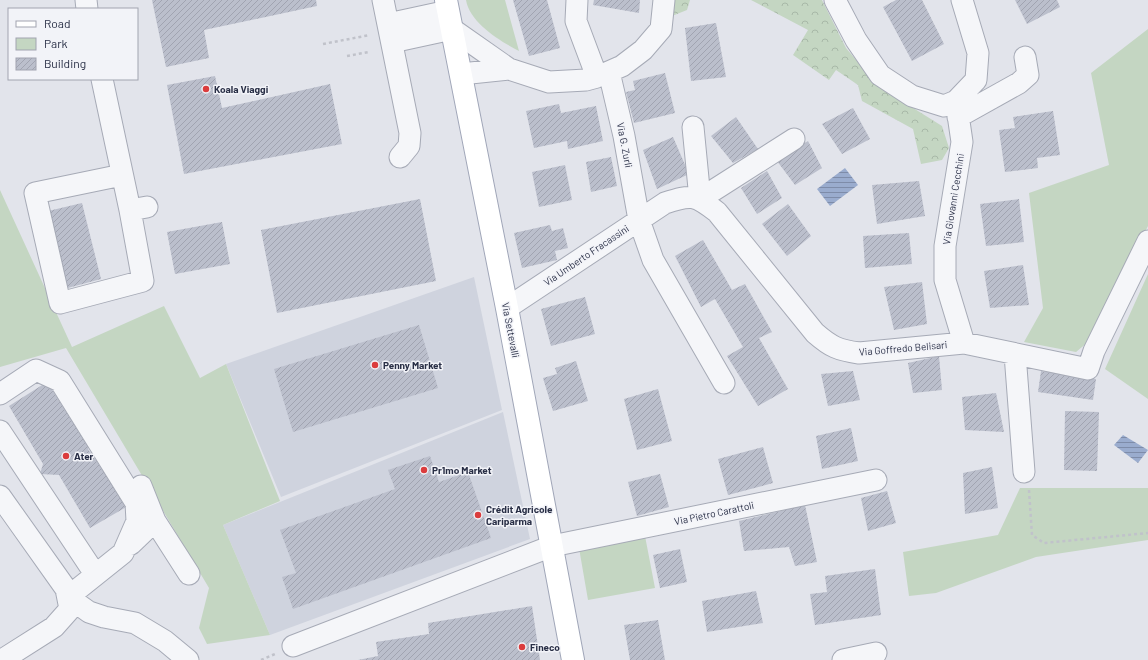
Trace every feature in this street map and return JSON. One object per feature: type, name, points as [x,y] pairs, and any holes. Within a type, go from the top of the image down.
[{"type":"main road","name":"Via Settevalli","points":[[449,13],[507,308],[573,660]]},
{"type":"street","points":[[383,0],[410,133],[409,146],[400,157]]},
{"type":"street","name":"Via G. Zurli","points":[[577,0],[576,21],[603,74],[624,136],[639,220],[653,260],[724,383]]},
{"type":"street","points":[[390,32],[449,13],[509,68],[549,82],[603,74],[622,66],[643,50],[661,29],[664,0]]},
{"type":"street","points":[[835,0],[856,40],[880,75],[912,96],[944,106],[957,109],[1019,83],[1028,75],[1025,57]]},
{"type":"street","points":[[957,109],[976,80],[978,52],[962,0]]},
{"type":"street","points":[[461,74],[509,68]]},
{"type":"street","points":[[102,80],[122,175],[138,208],[143,281],[60,303],[35,193],[122,175]]},
{"type":"street","name":"Via Giovanni Cecchini","points":[[957,109],[962,142],[945,246],[945,280],[964,343]]},
{"type":"street","points":[[693,127],[700,199],[794,139]]},
{"type":"street","name":"Via Umberto Fracassini","points":[[507,308],[665,203],[684,197],[700,199]]},
{"type":"street","name":"Via Goffredo Belisari","points":[[700,199],[718,212],[815,333],[829,346],[842,351],[859,353],[964,343],[1088,369],[1094,351],[1148,240]]},
{"type":"street","points":[[1015,354],[1024,472]]},
{"type":"street","points":[[36,370],[60,381],[136,503],[137,521],[123,553]]},
{"type":"street","points":[[0,394],[36,370],[65,370],[143,489],[155,521],[189,574]]},
{"type":"street","points":[[0,431],[95,574]]},
{"type":"street","name":"Via Pietro Carattoli","points":[[293,646],[552,546],[876,480]]},
{"type":"street","points":[[0,496],[66,589],[70,609],[54,627],[2,660]]},
{"type":"street","points":[[68,597],[123,553],[155,521]]},
{"type":"street","points":[[68,597],[89,612],[104,617],[134,623],[165,640],[188,660]]},
{"type":"street","points":[[843,660],[876,653]]},
{"type":"path","points":[[323,44],[390,32]]},
{"type":"path","points":[[347,56],[369,52]]},
{"type":"path","points":[[1024,472],[1031,498],[1030,519],[1032,535],[1044,543],[1148,533]]},
{"type":"shaded area","points":[[474,277],[502,410],[281,497],[226,364]]},
{"type":"shaded area","points":[[503,412],[530,539],[270,635],[223,525]]},
{"type":"green space","points":[[466,0],[505,0],[519,51],[495,37],[480,24],[473,16]]},
{"type":"green space","points":[[674,0],[690,0],[687,10],[672,16]]},
{"type":"green space","points":[[751,0],[822,0],[846,48],[878,86],[942,126],[949,148],[942,160],[921,164],[913,129],[862,101],[858,85],[836,70],[829,80],[793,55],[808,30]]},
{"type":"green space","points":[[1148,29],[1148,226],[1088,342],[1076,352],[1024,342],[1043,308],[1029,193],[1109,165],[1091,73]]},
{"type":"green space","points":[[0,190],[72,347],[164,306],[200,378],[226,364],[280,501],[223,525],[270,635],[207,644],[199,628],[209,588],[66,348],[0,367]]},
{"type":"green space","points":[[1148,274],[1148,399],[1105,369]]},
{"type":"green space","points":[[1020,488],[1148,488],[1148,540],[1036,557],[936,593],[909,596],[903,552],[998,535]]},
{"type":"green space","points":[[645,536],[655,588],[588,600],[579,548]]},
{"type":"water","points":[[845,168],[858,185],[830,206],[817,189]]},
{"type":"water","points":[[1123,435],[1148,450],[1138,463],[1114,445]]},
{"type":"building","points":[[152,0],[316,0],[317,6],[204,30],[209,58],[166,67]]},
{"type":"building","points":[[513,0],[547,0],[560,48],[529,56]]},
{"type":"building","points":[[594,0],[640,0],[639,13],[593,5]]},
{"type":"building","points":[[896,0],[922,0],[944,44],[912,61],[883,7]]},
{"type":"building","points":[[1015,0],[1057,0],[1060,7],[1027,24]]},
{"type":"building","points":[[716,23],[726,77],[691,81],[685,28]]},
{"type":"building","points":[[665,73],[675,113],[634,123],[626,92],[635,90],[633,81]]},
{"type":"building","points":[[215,76],[222,108],[330,84],[342,144],[184,174],[167,85]]},
{"type":"building","points":[[559,104],[561,113],[596,106],[603,141],[568,149],[567,141],[534,148],[526,111]]},
{"type":"building","points":[[853,108],[870,139],[842,154],[822,124]]},
{"type":"building","points":[[1053,111],[1060,155],[1037,158],[1038,168],[1005,172],[999,130],[1015,128],[1013,117]]},
{"type":"building","points":[[736,117],[758,149],[733,163],[711,136]]},
{"type":"building","points":[[673,137],[689,174],[657,189],[643,150]]},
{"type":"building","points":[[808,141],[822,168],[795,185],[777,161]]},
{"type":"building","points":[[611,157],[617,186],[591,192],[586,162]]},
{"type":"building","points":[[565,165],[572,200],[539,207],[532,172]]},
{"type":"building","points":[[767,171],[782,198],[757,214],[741,188]]},
{"type":"building","points":[[919,181],[925,216],[877,224],[872,185]]},
{"type":"building","points":[[420,199],[436,281],[277,313],[261,230]]},
{"type":"building","points":[[1019,199],[1024,242],[986,246],[980,204]]},
{"type":"building","points":[[82,203],[101,279],[64,289],[44,212]]},
{"type":"building","points":[[788,204],[811,236],[787,256],[762,224]]},
{"type":"building","points":[[222,222],[230,264],[175,274],[167,232]]},
{"type":"building","points":[[550,225],[552,231],[563,228],[568,248],[555,251],[557,260],[522,268],[514,233]]},
{"type":"building","points":[[909,233],[912,264],[865,268],[863,236]]},
{"type":"building","points":[[703,240],[732,290],[745,284],[772,332],[759,338],[788,389],[758,406],[727,356],[743,347],[715,299],[701,307],[675,256]]},
{"type":"building","points":[[1023,265],[1029,305],[990,308],[984,271]]},
{"type":"building","points":[[922,282],[927,324],[894,330],[884,287]]},
{"type":"building","points":[[585,297],[595,334],[551,346],[541,309]]},
{"type":"building","points":[[419,325],[438,388],[293,432],[274,369]]},
{"type":"building","points":[[939,356],[942,390],[913,393],[908,363]]},
{"type":"building","points":[[576,361],[588,401],[553,411],[543,378],[557,374],[555,368]]},
{"type":"building","points":[[853,371],[860,400],[828,406],[821,374]]},
{"type":"building","points":[[1041,371],[1096,379],[1093,400],[1038,392]]},
{"type":"building","name":"Ater","points":[[47,382],[81,435],[92,438],[88,449],[128,506],[90,528],[59,475],[40,474],[43,464],[9,406]]},
{"type":"building","points":[[658,389],[672,441],[637,450],[624,399]]},
{"type":"building","points":[[996,393],[1004,432],[965,430],[962,397]]},
{"type":"building","points":[[1065,411],[1099,412],[1097,471],[1064,470]]},
{"type":"building","points":[[851,428],[858,461],[822,469],[816,436]]},
{"type":"building","points":[[763,447],[773,483],[728,495],[718,459]]},
{"type":"building","points":[[430,456],[439,482],[468,472],[491,538],[293,609],[282,577],[296,573],[280,530],[395,489],[388,470]]},
{"type":"building","points":[[992,467],[998,508],[965,514],[963,473]]},
{"type":"building","points":[[660,474],[669,507],[637,516],[628,482]]},
{"type":"building","points":[[887,491],[896,523],[868,531],[861,498]]},
{"type":"building","points":[[805,505],[817,562],[795,566],[789,547],[744,551],[739,521]]},
{"type":"building","points":[[680,549],[687,582],[660,588],[653,555]]},
{"type":"building","points":[[875,569],[881,615],[815,625],[810,594],[827,592],[825,576]]},
{"type":"building","points":[[756,591],[763,623],[707,632],[702,601]]},
{"type":"building","points":[[532,606],[540,660],[358,660],[378,656],[376,642],[429,634],[428,623]]},
{"type":"building","points":[[658,620],[665,660],[630,660],[624,625]]},
{"type":"place","name":"Koala Viaggi","points":[[206,89]]},
{"type":"place","name":"Penny Market","points":[[375,365]]},
{"type":"place","name":"Ater","points":[[66,456]]},
{"type":"place","name":"Pr1mo Market","points":[[424,470]]},
{"type":"place","name":"Crédit Agricole Cariparma","points":[[478,515]]},
{"type":"place","name":"Fineco","points":[[522,647]]}]
